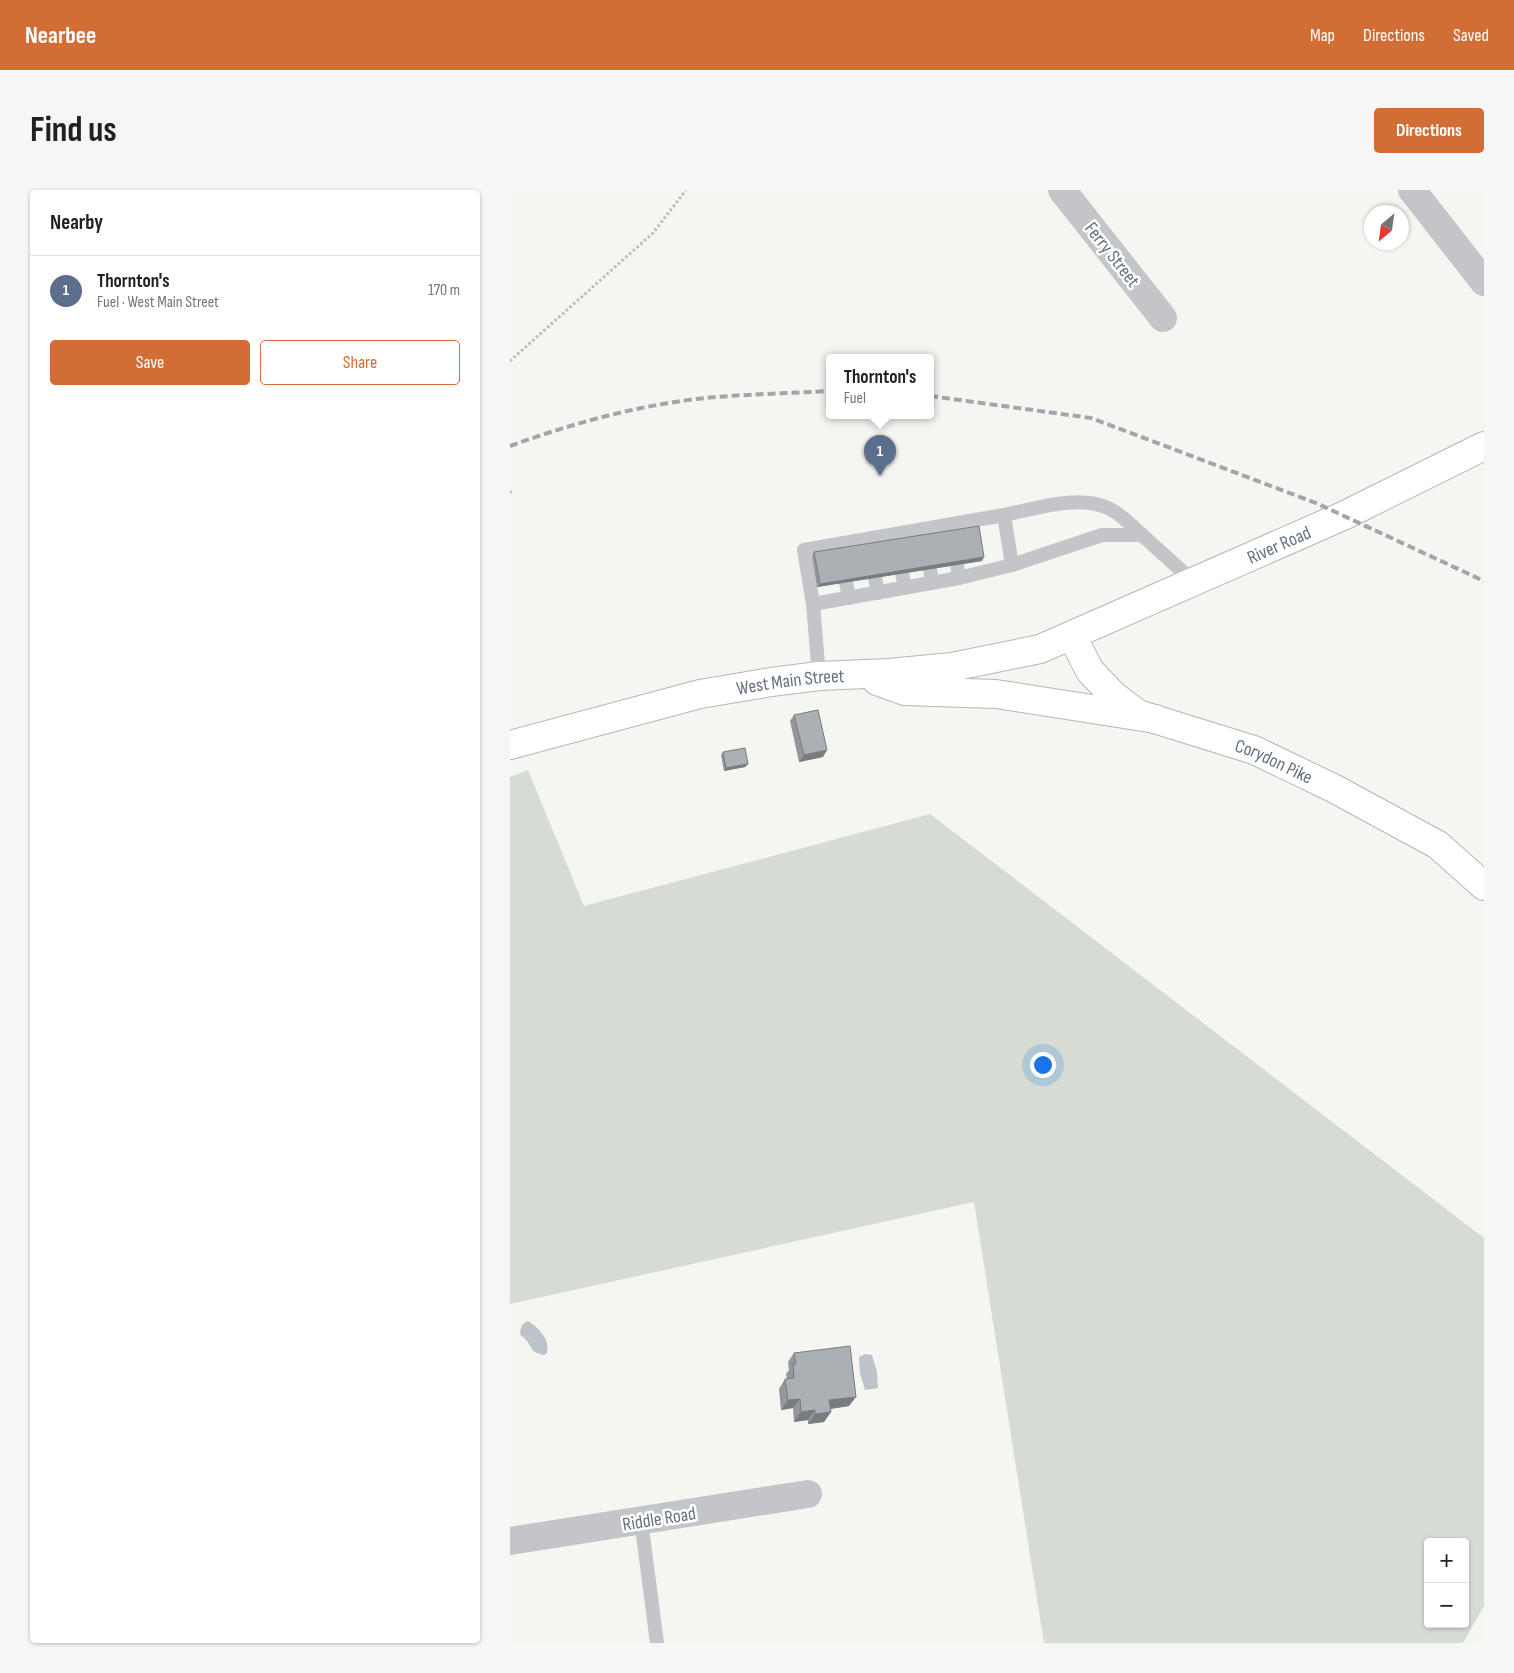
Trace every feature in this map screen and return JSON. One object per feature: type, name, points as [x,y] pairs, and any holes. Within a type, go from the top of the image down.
[{"type":"main road","name":"River Road","points":[[1072,636],[1343,516],[1484,446]]},
{"type":"main road","name":"West Main Street","points":[[510,745],[700,694],[819,676],[911,672],[960,665],[1040,649],[1072,636]]},
{"type":"main road","name":"Corydon Pike","points":[[1072,636],[1090,671],[1114,696],[1138,714],[1254,750],[1335,788],[1438,845],[1484,886]]},
{"type":"main road","points":[[859,675],[904,691],[996,694],[1156,720]]},
{"type":"street","name":"Ferry Street","points":[[1062,190],[1163,318]]},
{"type":"street","points":[[1412,190],[1484,282]]},
{"type":"street","name":"Riddle Road","points":[[510,1541],[808,1494]]},
{"type":"lane","points":[[819,676],[813,604],[804,550],[839,548],[951,529],[1004,515],[1062,503],[1095,502],[1110,508],[1194,582]]},
{"type":"lane","points":[[1004,515],[1012,565]]},
{"type":"lane","points":[[813,604],[905,588],[931,576],[1012,565],[1102,535],[1142,535]]},
{"type":"lane","points":[[902,573],[905,588]]},
{"type":"lane","points":[[875,578],[878,593]]},
{"type":"lane","points":[[846,582],[849,598]]},
{"type":"lane","points":[[641,1520],[657,1643]]},
{"type":"path","points":[[510,361],[653,233],[686,190]]},
{"type":"shaded area","points":[[528,770],[584,906],[930,814],[1484,1238],[1484,1606],[1463,1643],[1044,1643],[974,1202],[510,1304],[510,777]]},
{"type":"shaded area","points":[[528,1321],[540,1331],[547,1343],[547,1353],[544,1355],[533,1350],[520,1334],[522,1326]]},
{"type":"shaded area","points":[[865,1354],[872,1355],[877,1372],[878,1388],[865,1390],[860,1373],[859,1357]]},
{"type":"building","points":[[979,526],[984,557],[820,584],[814,552]]},
{"type":"building","points":[[818,710],[827,750],[804,755],[794,715]]},
{"type":"building","points":[[745,748],[748,764],[726,768],[723,752]]},
{"type":"building","points":[[850,1346],[856,1397],[829,1400],[831,1412],[815,1414],[815,1410],[801,1412],[800,1399],[788,1400],[785,1379],[794,1378],[793,1364],[796,1364],[794,1353]]},
{"type":"railway","points":[[510,446],[560,429],[611,415],[664,404],[716,397],[826,391]]},
{"type":"railway","points":[[934,397],[1091,418],[1316,503],[1484,581]]},
{"type":"place","name":"Thornton's","points":[[880,476]]}]
